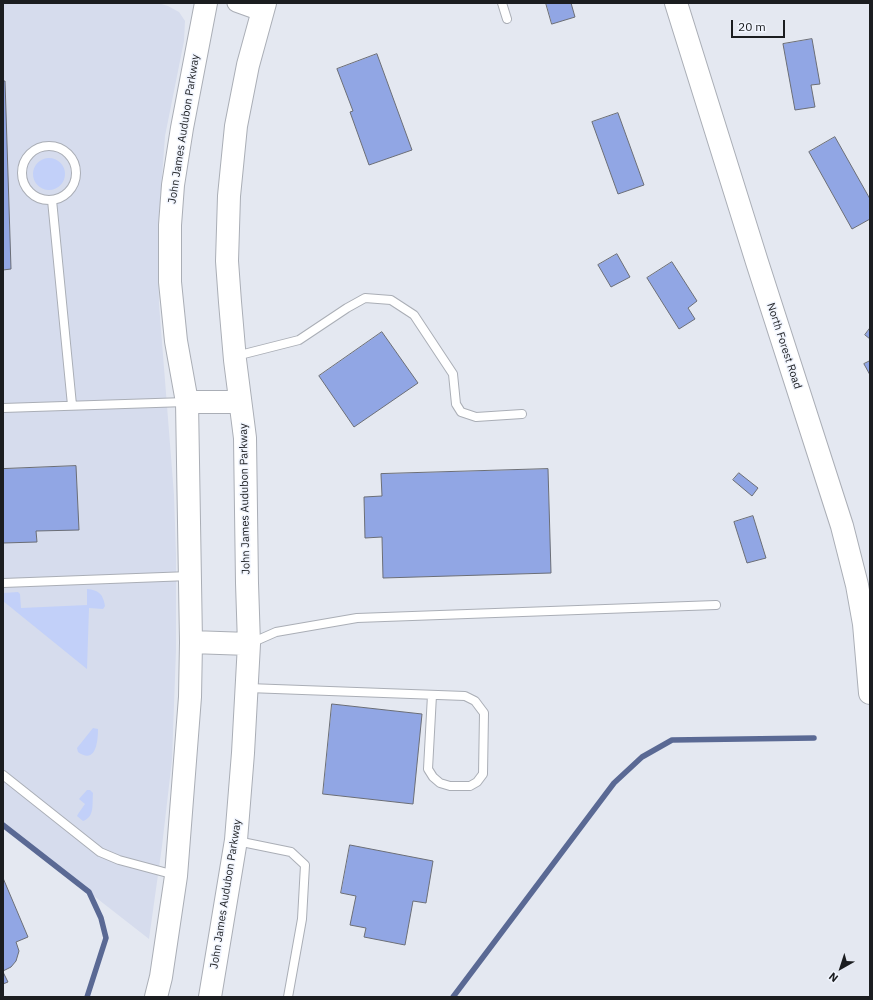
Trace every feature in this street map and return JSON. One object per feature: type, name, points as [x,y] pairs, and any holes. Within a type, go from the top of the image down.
[{"type":"main road","name":"John James Audubon Parkway","points":[[156,997],[162,970],[176,876],[190,697],[191,642],[187,402],[176,341],[170,282],[170,225],[173,185],[182,128],[206,3]]},
{"type":"main road","name":"North Forest Road","points":[[676,3],[752,247],[842,526],[857,585],[864,624],[870,693]]},
{"type":"main road","name":"John James Audubon Parkway","points":[[210,997],[236,840],[249,644],[245,438],[235,356],[227,260],[229,196],[236,126],[248,65],[263,7]]},
{"type":"main road","points":[[187,402],[240,402]]},
{"type":"main road","points":[[191,642],[249,644]]},
{"type":"street","points":[[236,3],[263,7]]},
{"type":"lane","points":[[502,3],[507,19]]},
{"type":"lane","points":[[45,147],[57,148],[66,153],[73,162],[75,173],[71,188],[62,196],[52,200],[36,197],[27,190],[22,180],[22,168],[27,158],[35,151],[45,147]]},
{"type":"lane","points":[[52,200],[72,405]]},
{"type":"lane","points":[[235,356],[299,340],[347,308],[365,298],[391,300],[414,315],[453,374],[456,404],[461,412],[476,417],[522,414]]},
{"type":"lane","points":[[3,408],[187,402]]},
{"type":"lane","points":[[3,584],[191,576]]},
{"type":"lane","points":[[249,644],[276,632],[357,618],[716,605]]},
{"type":"lane","points":[[247,688],[465,696],[475,701],[484,713],[483,774],[477,782],[470,786],[450,786],[440,784],[428,769],[432,695]]},
{"type":"lane","points":[[3,774],[100,852],[119,860],[176,876]]},
{"type":"lane","points":[[236,840],[291,852],[305,865],[302,919],[288,997]]},
{"type":"shaded area","points":[[3,3],[158,3],[179,12],[185,21],[184,41],[165,136],[158,231],[159,304],[174,495],[176,555],[176,650],[172,760],[149,939],[3,825]]},
{"type":"shaded area","points":[[46,158],[52,158],[62,165],[65,174],[64,180],[58,187],[52,190],[46,190],[36,183],[33,177],[33,171],[40,161]]},
{"type":"shaded area","points":[[87,589],[95,590],[100,593],[105,606],[103,609],[89,608],[87,669],[3,601],[3,593],[18,592],[20,594],[21,608],[87,605]]},
{"type":"shaded area","points":[[93,728],[98,729],[95,750],[89,756],[84,755],[78,752],[77,748]]},
{"type":"shaded area","points":[[87,790],[90,790],[93,793],[92,810],[87,819],[83,821],[77,816],[85,804],[79,799]]},
{"type":"building","points":[[546,3],[571,3],[575,17],[552,24]]},
{"type":"building","points":[[812,39],[820,84],[811,85],[815,107],[795,110],[783,44]]},
{"type":"building","points":[[377,54],[412,150],[369,165],[350,112],[353,111],[337,69]]},
{"type":"building","points":[[3,81],[5,81],[11,269],[3,270]]},
{"type":"building","points":[[618,113],[644,185],[618,194],[592,122]]},
{"type":"building","points":[[835,137],[870,199],[870,219],[852,229],[809,152]]},
{"type":"building","points":[[617,254],[630,277],[611,287],[598,265]]},
{"type":"building","points":[[672,262],[697,301],[688,308],[695,319],[679,329],[647,278]]},
{"type":"building","points":[[870,328],[870,339],[865,335]]},
{"type":"building","points":[[382,332],[418,383],[354,427],[319,376]]},
{"type":"building","points":[[870,361],[870,375],[864,364]]},
{"type":"building","points":[[76,466],[79,530],[36,531],[37,542],[3,543],[3,469]]},
{"type":"building","points":[[548,469],[551,573],[383,578],[382,537],[365,538],[364,497],[382,496],[381,474]]},
{"type":"building","points":[[739,473],[758,488],[752,496],[733,480]]},
{"type":"building","points":[[753,516],[766,558],[747,563],[734,522]]},
{"type":"building","points":[[332,704],[422,714],[413,804],[323,794]]},
{"type":"building","points":[[350,845],[433,861],[426,903],[413,901],[405,945],[364,937],[366,928],[350,925],[356,896],[341,893]]},
{"type":"building","points":[[3,878],[28,937],[16,942],[19,951],[16,961],[11,967],[3,971]]},
{"type":"building","points":[[3,972],[8,982],[3,984]]},
{"type":"waterway","points":[[453,997],[614,783],[642,757],[672,740],[814,738]]},
{"type":"waterway","points":[[3,825],[89,892],[101,918],[106,938],[87,997]]}]
